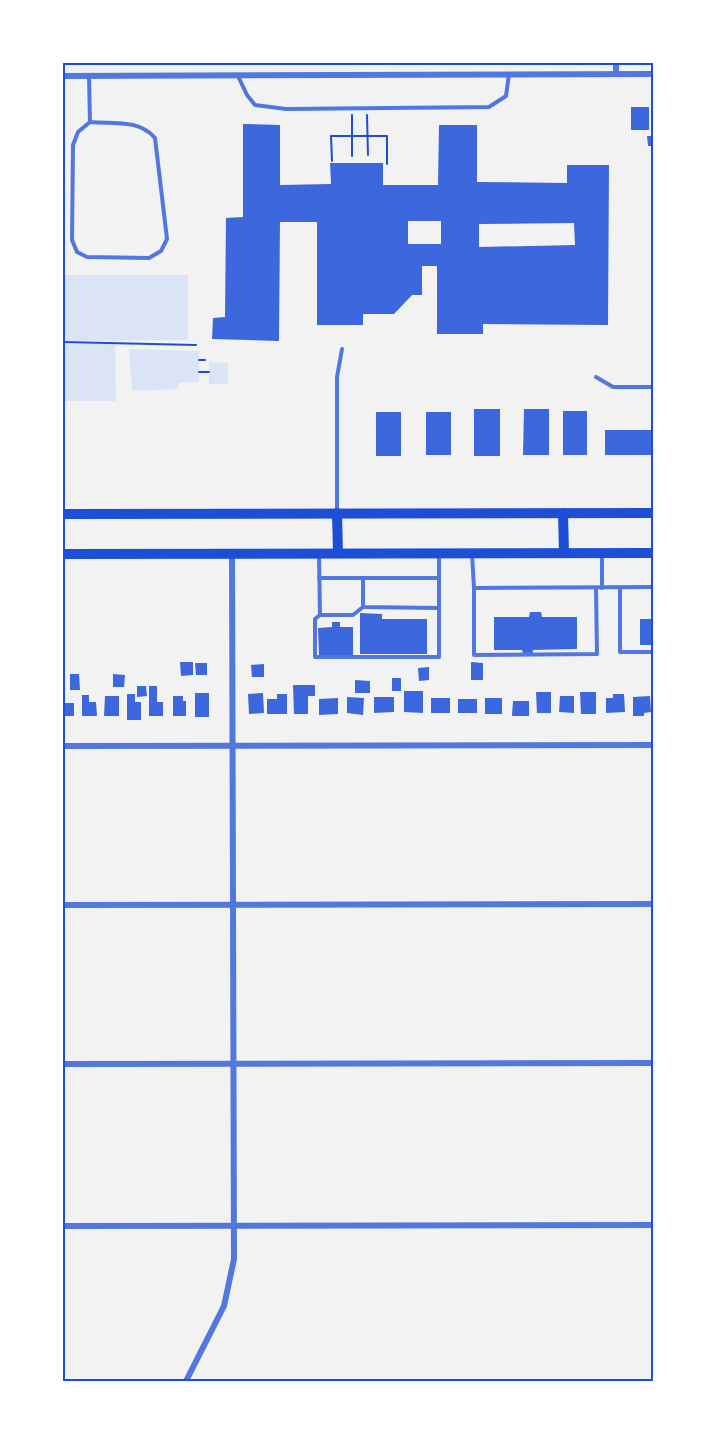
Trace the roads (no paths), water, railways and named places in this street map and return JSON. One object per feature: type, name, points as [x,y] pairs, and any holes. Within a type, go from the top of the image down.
[{"type":"main road","points":[[337,513],[338,553]]},
{"type":"main road","points":[[564,513],[564,553]]},
{"type":"main road","points":[[63,514],[654,513]]},
{"type":"main road","points":[[63,554],[654,553]]},
{"type":"street","points":[[616,63],[616,74]]},
{"type":"street","points":[[63,76],[654,74]]},
{"type":"street","points":[[186,1381],[224,1306],[234,1259],[231,553]]},
{"type":"street","points":[[63,746],[654,745]]},
{"type":"street","points":[[63,905],[654,904]]},
{"type":"street","points":[[63,1064],[654,1063]]},
{"type":"street","points":[[63,1226],[654,1225]]},
{"type":"lane","points":[[238,75],[247,95],[255,105],[286,109],[489,107],[506,96],[509,74]]},
{"type":"lane","points":[[89,76],[90,122]]},
{"type":"lane","points":[[90,122],[137,125],[147,129],[155,138],[167,239],[161,251],[149,258],[87,257],[77,252],[72,240],[73,145],[78,132],[90,122]]},
{"type":"lane","points":[[337,513],[337,377],[342,349]]},
{"type":"lane","points":[[596,377],[613,387],[654,387]]},
{"type":"lane","points":[[319,553],[320,615]]},
{"type":"lane","points":[[439,553],[439,578],[439,608],[439,657],[315,657],[315,619],[320,615],[353,615],[363,607],[439,608]]},
{"type":"lane","points":[[471,553],[474,588],[474,655],[597,654],[596,588]]},
{"type":"lane","points":[[602,553],[602,588]]},
{"type":"lane","points":[[319,578],[439,578]]},
{"type":"lane","points":[[363,578],[363,607]]},
{"type":"lane","points":[[474,588],[654,587]]},
{"type":"lane","points":[[620,588],[620,652],[654,652]]}]
